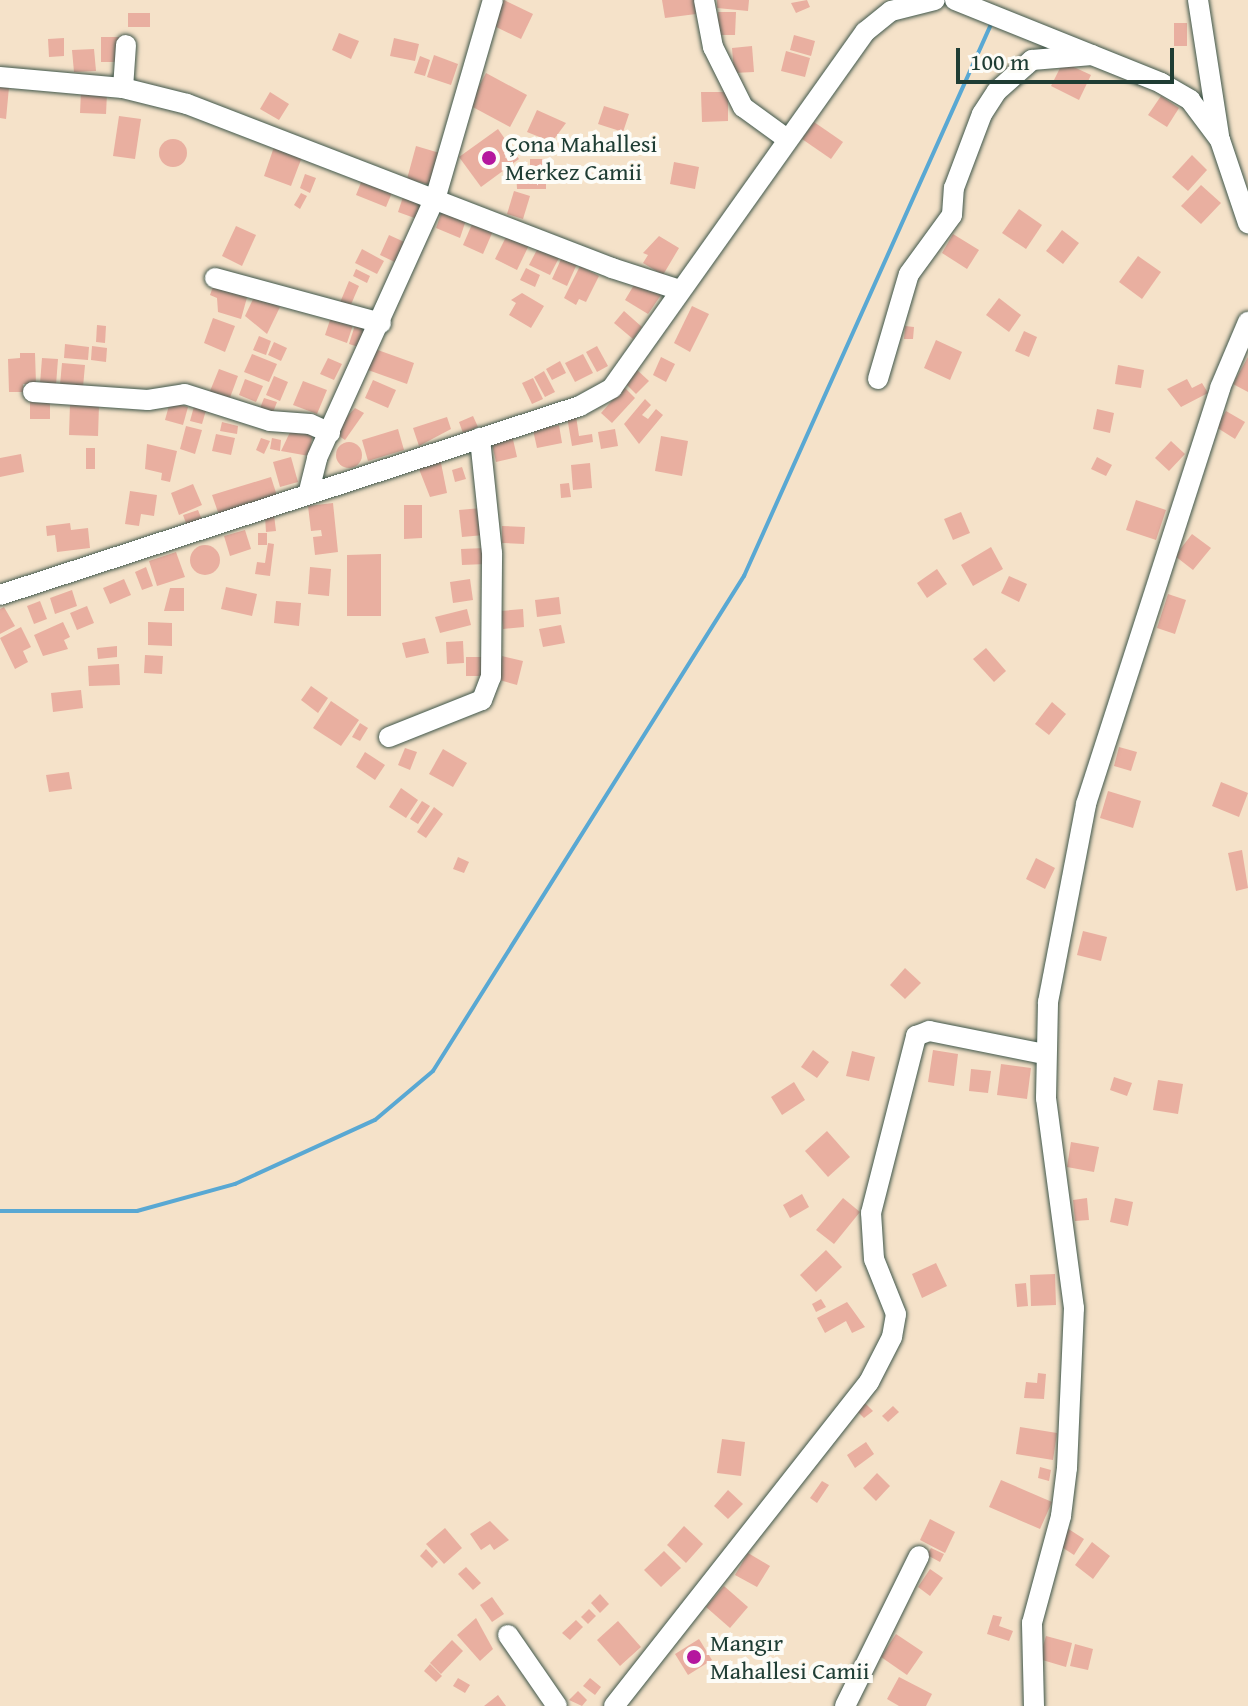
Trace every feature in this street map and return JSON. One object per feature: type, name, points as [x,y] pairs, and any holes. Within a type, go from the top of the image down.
[{"type":"street","points":[[309,491],[330,433],[436,196],[493,0]]},
{"type":"street","points":[[704,0],[713,47],[743,107],[787,139]]},
{"type":"street","points":[[0,595],[309,491],[580,406],[612,388],[865,32],[892,6],[935,0]]},
{"type":"street","points":[[1198,0],[1220,140],[1248,223]]},
{"type":"street","points":[[962,2],[1092,55],[1190,100],[1220,140]]},
{"type":"street","points":[[123,88],[126,45]]},
{"type":"street","points":[[878,379],[909,274],[952,215],[954,188],[982,114],[997,91],[1032,60],[1092,55]]},
{"type":"street","points":[[0,77],[123,88],[187,104],[436,196],[598,263],[680,290]]},
{"type":"street","points":[[215,278],[381,323]]},
{"type":"street","points":[[1034,1706],[1032,1623],[1066,1480],[1074,1308],[1056,1193],[1044,1054],[1048,1002],[1086,804],[1220,388],[1248,322]]},
{"type":"street","points":[[33,392],[148,400],[185,394],[270,421],[310,424],[330,433]]},
{"type":"street","points":[[389,737],[482,700],[491,677],[492,553],[480,438]]},
{"type":"street","points":[[624,1702],[869,1382],[892,1337],[896,1314],[874,1259],[870,1226],[916,1036],[929,1031],[1044,1054]]},
{"type":"street","points":[[845,1706],[919,1556]]},
{"type":"street","points":[[508,1635],[557,1706]]},
{"type":"building","points":[[504,0],[533,14],[521,39],[492,25]]},
{"type":"building","points":[[662,0],[694,0],[696,14],[665,18]]},
{"type":"building","points":[[717,0],[749,0],[748,11],[717,8]]},
{"type":"building","points":[[807,0],[810,7],[796,13],[791,3]]},
{"type":"building","points":[[718,12],[736,12],[735,35],[717,35]]},
{"type":"building","points":[[128,13],[150,13],[150,27],[128,27]]},
{"type":"building","points":[[1174,23],[1187,23],[1187,46],[1174,46]]},
{"type":"building","points":[[339,33],[359,41],[351,59],[332,50]]},
{"type":"building","points":[[794,35],[815,41],[811,56],[790,50]]},
{"type":"building","points":[[101,37],[120,37],[120,62],[101,62]]},
{"type":"building","points":[[64,38],[64,56],[49,57],[48,39]]},
{"type":"building","points":[[394,38],[419,44],[415,61],[390,56]]},
{"type":"building","points":[[752,46],[754,72],[734,73],[732,48]]},
{"type":"building","points":[[94,49],[96,71],[74,72],[72,50]]},
{"type":"building","points":[[786,51],[810,58],[805,77],[781,71]]},
{"type":"building","points":[[434,55],[458,64],[451,85],[427,77]]},
{"type":"building","points":[[420,56],[430,60],[425,76],[414,73]]},
{"type":"building","points":[[1063,62],[1091,75],[1079,100],[1051,86]]},
{"type":"building","points":[[486,73],[527,95],[510,127],[469,105]]},
{"type":"building","points":[[0,86],[9,87],[6,119],[0,118]]},
{"type":"building","points":[[81,92],[107,93],[106,114],[80,113]]},
{"type":"building","points":[[270,92],[289,104],[279,120],[260,109]]},
{"type":"building","points":[[701,92],[728,92],[728,121],[702,122]]},
{"type":"building","points":[[1161,96],[1179,108],[1167,127],[1148,115]]},
{"type":"building","points":[[604,106],[629,114],[623,132],[598,124]]},
{"type":"building","points":[[537,110],[566,123],[552,142],[527,132]]},
{"type":"building","points":[[119,116],[141,119],[135,159],[113,156]]},
{"type":"building","points":[[814,122],[843,142],[831,159],[802,139]]},
{"type":"building","name":"Çona Mahallesi Merkez Camii","points":[[498,129],[519,159],[481,187],[459,157]]},
{"type":"building","points":[[173,139],[183,143],[187,153],[183,163],[173,167],[163,163],[159,153],[163,143]]},
{"type":"building","points":[[416,146],[443,154],[434,186],[407,179]]},
{"type":"building","points":[[274,147],[302,157],[291,186],[264,176]]},
{"type":"building","points":[[1192,155],[1207,170],[1188,191],[1172,177]]},
{"type":"building","points":[[530,159],[546,159],[546,189],[517,189],[516,170],[530,170]]},
{"type":"building","points":[[674,162],[699,167],[695,189],[670,184]]},
{"type":"building","points":[[305,174],[316,178],[310,193],[300,188]]},
{"type":"building","points":[[364,175],[394,188],[386,207],[356,195]]},
{"type":"building","points":[[1201,185],[1221,203],[1201,224],[1181,206]]},
{"type":"building","points":[[514,191],[530,196],[523,219],[507,214]]},
{"type":"building","points":[[301,193],[307,196],[300,209],[294,205]]},
{"type":"building","points":[[404,194],[426,202],[420,220],[398,212]]},
{"type":"building","points":[[1019,209],[1042,225],[1026,249],[1002,233]]},
{"type":"building","points":[[442,211],[466,220],[460,238],[436,228]]},
{"type":"building","points":[[473,222],[493,231],[483,254],[463,245]]},
{"type":"building","points":[[236,226],[256,235],[242,266],[222,256]]},
{"type":"building","points":[[1062,230],[1079,243],[1063,264],[1046,251]]},
{"type":"building","points":[[508,233],[530,243],[517,270],[495,259]]},
{"type":"building","points":[[953,234],[979,250],[967,269],[942,253]]},
{"type":"building","points":[[389,235],[411,245],[401,265],[380,255]]},
{"type":"building","points":[[659,236],[679,248],[663,275],[643,263],[648,255],[643,253]]},
{"type":"building","points":[[539,246],[560,256],[550,275],[529,265]]},
{"type":"building","points":[[362,249],[384,261],[377,274],[355,263]]},
{"type":"building","points":[[1138,256],[1161,272],[1142,299],[1119,282]]},
{"type":"building","points":[[562,257],[577,264],[567,286],[552,279]]},
{"type":"building","points":[[580,266],[599,276],[586,302],[579,299],[576,305],[564,298]]},
{"type":"building","points":[[526,268],[540,275],[535,287],[520,280]]},
{"type":"building","points":[[356,269],[370,276],[367,283],[353,276]]},
{"type":"building","points":[[637,280],[661,295],[648,314],[625,300]]},
{"type":"building","points":[[349,281],[359,286],[349,309],[339,305]]},
{"type":"building","points":[[214,284],[248,294],[241,319],[218,312],[217,298],[210,295]]},
{"type":"building","points":[[522,293],[544,306],[531,328],[509,315],[516,303],[511,300]]},
{"type":"building","points":[[255,295],[280,307],[267,334],[245,316]]},
{"type":"building","points":[[999,298],[1021,315],[1009,332],[986,315]]},
{"type":"building","points":[[692,306],[709,314],[690,352],[674,343]]},
{"type":"building","points":[[624,311],[642,327],[633,339],[614,323]]},
{"type":"building","points":[[331,317],[353,325],[347,343],[325,335]]},
{"type":"building","points":[[213,318],[235,326],[225,352],[204,343]]},
{"type":"building","points":[[97,325],[106,326],[105,343],[96,342]]},
{"type":"building","points":[[355,325],[371,330],[365,349],[349,344]]},
{"type":"building","points":[[905,326],[914,327],[913,339],[904,339]]},
{"type":"building","points":[[1024,331],[1037,337],[1029,357],[1015,351]]},
{"type":"building","points":[[259,336],[271,341],[266,355],[253,350]]},
{"type":"building","points":[[936,340],[962,352],[950,380],[924,368]]},
{"type":"building","points":[[274,342],[287,348],[281,361],[268,355]]},
{"type":"building","points":[[65,344],[89,347],[88,360],[64,358]]},
{"type":"building","points":[[92,346],[107,348],[106,362],[91,360]]},
{"type":"building","points":[[597,346],[608,366],[597,372],[586,352]]},
{"type":"building","points":[[375,349],[414,363],[407,384],[368,370]]},
{"type":"building","points":[[20,353],[35,353],[36,384],[23,384],[24,392],[9,392],[8,359],[20,358]]},
{"type":"building","points":[[252,354],[277,364],[269,382],[244,372]]},
{"type":"building","points":[[583,354],[593,373],[575,382],[565,363]]},
{"type":"building","points":[[661,357],[675,364],[666,382],[653,375]]},
{"type":"building","points":[[1248,357],[1248,392],[1233,384]]},
{"type":"building","points":[[42,358],[58,359],[56,385],[40,384]]},
{"type":"building","points":[[328,358],[342,364],[334,380],[320,374]]},
{"type":"building","points":[[560,361],[566,373],[552,380],[546,369]]},
{"type":"building","points":[[62,363],[85,365],[83,387],[60,385]]},
{"type":"building","points":[[1118,365],[1144,370],[1141,388],[1115,384]]},
{"type":"building","points":[[219,369],[238,376],[228,403],[208,396]]},
{"type":"building","points":[[636,369],[649,381],[636,394],[624,382]]},
{"type":"building","points":[[544,371],[555,392],[545,397],[534,377]]},
{"type":"building","points":[[274,376],[288,382],[280,401],[266,395]]},
{"type":"building","points":[[533,378],[543,399],[532,404],[522,383]]},
{"type":"building","points":[[245,379],[263,386],[256,402],[239,395]]},
{"type":"building","points":[[1187,379],[1192,388],[1202,383],[1208,393],[1181,407],[1167,389]]},
{"type":"building","points":[[373,380],[396,390],[388,408],[365,398]]},
{"type":"building","points":[[303,381],[327,390],[317,414],[293,405]]},
{"type":"building","points":[[624,387],[635,398],[612,423],[601,413]]},
{"type":"building","points":[[264,398],[277,402],[272,415],[259,411]]},
{"type":"building","points":[[30,399],[50,399],[50,419],[30,419]]},
{"type":"building","points":[[645,399],[651,405],[642,415],[648,419],[656,409],[663,415],[639,444],[624,424]]},
{"type":"building","points":[[170,402],[188,407],[183,425],[165,420]]},
{"type":"building","points":[[195,403],[207,407],[202,424],[190,421]]},
{"type":"building","points":[[70,404],[99,405],[98,436],[69,435]]},
{"type":"building","points":[[355,408],[364,413],[345,440],[333,432]]},
{"type":"building","points":[[1097,409],[1114,413],[1110,433],[1093,429]]},
{"type":"building","points":[[1226,411],[1245,422],[1235,439],[1216,427]]},
{"type":"building","points":[[473,416],[478,427],[463,433],[459,422]]},
{"type":"building","points":[[576,416],[579,436],[592,434],[593,442],[572,446],[567,417]]},
{"type":"building","points":[[447,417],[451,429],[419,446],[413,428]]},
{"type":"building","points":[[222,422],[238,426],[237,434],[220,431]]},
{"type":"building","points":[[559,425],[562,443],[537,448],[533,430]]},
{"type":"building","points":[[186,426],[202,430],[195,454],[180,449]]},
{"type":"building","points":[[292,428],[313,432],[309,456],[281,451]]},
{"type":"building","points":[[398,429],[404,450],[368,461],[362,440]]},
{"type":"building","points":[[615,429],[618,446],[601,449],[598,432]]},
{"type":"building","points":[[216,434],[235,438],[231,455],[212,451]]},
{"type":"building","points":[[512,435],[517,457],[496,462],[491,440]]},
{"type":"building","points":[[661,436],[688,441],[682,476],[655,471]]},
{"type":"building","points":[[261,438],[270,441],[264,454],[256,450]]},
{"type":"building","points":[[272,438],[281,440],[280,451],[270,449]]},
{"type":"building","points":[[1171,441],[1185,454],[1169,471],[1155,458]]},
{"type":"building","points":[[349,442],[358,446],[362,455],[358,464],[349,468],[340,464],[336,455],[340,446]]},
{"type":"building","points":[[147,444],[177,451],[170,482],[161,480],[162,473],[145,469]]},
{"type":"building","points":[[86,448],[95,448],[95,469],[86,469]]},
{"type":"building","points":[[21,454],[24,472],[0,477],[0,458]]},
{"type":"building","points":[[291,457],[298,482],[280,487],[273,462]]},
{"type":"building","points":[[1097,457],[1112,465],[1106,476],[1091,469]]},
{"type":"building","points":[[440,458],[447,493],[430,497],[417,464]]},
{"type":"building","points":[[590,463],[592,488],[573,490],[571,465]]},
{"type":"building","points":[[462,467],[466,479],[455,482],[452,470]]},
{"type":"building","points":[[271,477],[277,496],[219,515],[212,495]]},
{"type":"building","points":[[569,483],[571,497],[561,498],[560,484]]},
{"type":"building","points":[[193,484],[202,505],[179,515],[171,493]]},
{"type":"building","points":[[130,491],[157,495],[154,516],[141,514],[139,526],[125,524]]},
{"type":"building","points":[[1136,500],[1166,510],[1156,540],[1126,530]]},
{"type":"building","points":[[333,503],[338,552],[315,555],[313,537],[322,536],[321,530],[311,531],[308,506]]},
{"type":"building","points":[[404,505],[422,505],[422,538],[404,539]]},
{"type":"building","points":[[481,508],[484,535],[462,537],[459,510]]},
{"type":"building","points":[[198,510],[202,520],[187,526],[183,515]]},
{"type":"building","points":[[961,512],[970,533],[953,540],[944,519]]},
{"type":"building","points":[[274,515],[276,531],[266,532],[265,516]]},
{"type":"building","points":[[70,523],[71,530],[88,528],[90,548],[57,552],[55,535],[47,536],[46,526]]},
{"type":"building","points":[[502,526],[525,527],[524,544],[502,543]]},
{"type":"building","points":[[245,530],[251,549],[230,556],[224,536]]},
{"type":"building","points":[[258,533],[267,533],[267,545],[258,545]]},
{"type":"building","points":[[1192,534],[1211,548],[1193,570],[1175,556]]},
{"type":"building","points":[[268,543],[274,544],[270,576],[255,574],[257,562],[265,563]]},
{"type":"building","points":[[205,545],[216,549],[220,560],[216,571],[205,575],[194,571],[190,560],[194,549]]},
{"type":"building","points":[[991,547],[1003,569],[973,586],[961,565]]},
{"type":"building","points":[[485,548],[486,564],[462,565],[461,549]]},
{"type":"building","points":[[176,552],[185,577],[157,586],[149,561]]},
{"type":"building","points":[[381,554],[381,616],[347,616],[347,555]]},
{"type":"building","points":[[146,567],[153,586],[142,590],[135,572]]},
{"type":"building","points":[[310,567],[331,569],[329,596],[308,594]]},
{"type":"building","points":[[937,569],[947,584],[927,598],[917,583]]},
{"type":"building","points":[[1009,576],[1027,584],[1019,602],[1001,593]]},
{"type":"building","points":[[124,579],[131,595],[110,604],[103,588]]},
{"type":"building","points":[[470,579],[473,600],[453,603],[450,582]]},
{"type":"building","points":[[226,587],[257,594],[252,616],[221,609]]},
{"type":"building","points":[[170,588],[184,588],[184,611],[164,611]]},
{"type":"building","points":[[72,590],[77,606],[55,614],[50,598]]},
{"type":"building","points":[[1168,594],[1186,600],[1175,634],[1157,628]]},
{"type":"building","points":[[559,597],[561,614],[537,617],[535,600]]},
{"type":"building","points":[[40,601],[47,619],[34,624],[27,606]]},
{"type":"building","points":[[276,601],[301,603],[299,626],[274,623]]},
{"type":"building","points":[[87,606],[94,623],[77,630],[70,613]]},
{"type":"building","points":[[4,607],[15,626],[0,634],[0,609]]},
{"type":"building","points":[[467,609],[471,625],[440,633],[435,617]]},
{"type":"building","points":[[523,609],[524,627],[503,629],[501,611]]},
{"type":"building","points":[[63,622],[70,637],[64,640],[68,649],[43,656],[34,635]]},
{"type":"building","points":[[148,622],[172,623],[172,646],[148,645]]},
{"type":"building","points":[[561,625],[565,643],[543,647],[539,629]]},
{"type":"building","points":[[21,627],[31,647],[23,651],[28,662],[15,669],[0,638]]},
{"type":"building","points":[[425,638],[429,653],[406,658],[402,643]]},
{"type":"building","points":[[463,641],[464,663],[447,664],[446,642]]},
{"type":"building","points":[[117,646],[117,657],[98,659],[97,648]]},
{"type":"building","points":[[986,648],[1006,671],[994,682],[973,659]]},
{"type":"building","points":[[145,655],[163,656],[162,674],[144,673]]},
{"type":"building","points":[[502,656],[523,661],[517,685],[496,679]]},
{"type":"building","points":[[466,657],[485,657],[486,676],[466,676]]},
{"type":"building","points":[[119,664],[120,685],[89,686],[88,666]]},
{"type":"building","points":[[311,686],[328,698],[318,713],[301,700]]},
{"type":"building","points":[[81,690],[83,708],[53,712],[51,693]]},
{"type":"building","points":[[331,701],[359,720],[341,746],[313,728]]},
{"type":"building","points":[[1052,702],[1066,714],[1049,735],[1035,724]]},
{"type":"building","points":[[360,723],[368,728],[360,741],[352,737]]},
{"type":"building","points":[[1119,747],[1137,752],[1131,771],[1114,766]]},
{"type":"building","points":[[405,748],[417,752],[410,770],[398,765]]},
{"type":"building","points":[[443,749],[467,763],[453,787],[429,774]]},
{"type":"building","points":[[365,752],[385,765],[375,780],[356,767]]},
{"type":"building","points":[[69,772],[72,789],[49,792],[46,775]]},
{"type":"building","points":[[1221,782],[1248,793],[1239,817],[1212,806]]},
{"type":"building","points":[[401,788],[418,800],[406,818],[389,807]]},
{"type":"building","points":[[1108,791],[1141,801],[1133,828],[1100,818]]},
{"type":"building","points":[[422,801],[430,806],[418,824],[410,819]]},
{"type":"building","points":[[434,807],[443,814],[426,838],[417,832]]},
{"type":"building","points":[[1242,850],[1248,888],[1236,891],[1228,853]]},
{"type":"building","points":[[458,857],[469,862],[464,873],[453,869]]},
{"type":"building","points":[[1036,858],[1055,868],[1045,889],[1026,879]]},
{"type":"building","points":[[1083,931],[1107,937],[1101,961],[1077,955]]},
{"type":"building","points":[[905,968],[921,983],[905,999],[890,985]]},
{"type":"building","points":[[813,1050],[829,1062],[817,1078],[801,1067]]},
{"type":"building","points":[[933,1050],[958,1054],[954,1086],[928,1082]]},
{"type":"building","points":[[852,1051],[875,1057],[869,1081],[846,1076]]},
{"type":"building","points":[[1001,1064],[1031,1068],[1027,1099],[997,1095]]},
{"type":"building","points":[[971,1069],[991,1071],[988,1093],[969,1091]]},
{"type":"building","points":[[1114,1077],[1132,1083],[1127,1096],[1110,1090]]},
{"type":"building","points":[[1158,1080],[1183,1084],[1178,1114],[1153,1110]]},
{"type":"building","points":[[794,1082],[805,1100],[782,1115],[771,1097]]},
{"type":"building","points":[[827,1131],[850,1157],[828,1177],[805,1151]]},
{"type":"building","points":[[1071,1142],[1099,1147],[1094,1172],[1067,1167]]},
{"type":"building","points":[[802,1194],[809,1207],[790,1218],[783,1205]]},
{"type":"building","points":[[843,1198],[860,1212],[834,1244],[816,1230]]},
{"type":"building","points":[[1087,1198],[1089,1220],[1075,1221],[1073,1200]]},
{"type":"building","points":[[1115,1198],[1133,1202],[1128,1226],[1110,1222]]},
{"type":"building","points":[[826,1250],[842,1267],[816,1292],[800,1275]]},
{"type":"building","points":[[936,1263],[947,1286],[922,1298],[912,1274]]},
{"type":"building","points":[[1055,1274],[1056,1305],[1031,1306],[1030,1275]]},
{"type":"building","points":[[1026,1283],[1028,1306],[1017,1307],[1015,1284]]},
{"type":"building","points":[[821,1299],[826,1307],[816,1312],[812,1304]]},
{"type":"building","points":[[847,1302],[865,1327],[852,1333],[846,1321],[825,1333],[817,1318]]},
{"type":"building","points":[[1038,1373],[1046,1374],[1044,1399],[1024,1398],[1026,1382],[1037,1383]]},
{"type":"building","points":[[865,1403],[873,1411],[864,1418],[857,1411]]},
{"type":"building","points":[[893,1406],[899,1412],[888,1422],[882,1416]]},
{"type":"building","points":[[1020,1427],[1057,1433],[1053,1460],[1016,1454]]},
{"type":"building","points":[[722,1439],[745,1442],[741,1476],[717,1473]]},
{"type":"building","points":[[866,1442],[874,1454],[855,1468],[847,1455]]},
{"type":"building","points":[[1040,1467],[1051,1470],[1049,1481],[1038,1478]]},
{"type":"building","points":[[877,1473],[890,1486],[876,1501],[863,1488]]},
{"type":"building","points":[[1001,1480],[1052,1502],[1040,1529],[989,1507]]},
{"type":"building","points":[[822,1481],[829,1485],[817,1503],[810,1498]]},
{"type":"building","points":[[728,1490],[743,1504],[728,1519],[714,1506]]},
{"type":"building","points":[[930,1519],[955,1532],[945,1553],[920,1540]]},
{"type":"building","points":[[490,1521],[509,1540],[494,1550],[490,1544],[481,1550],[470,1534]]},
{"type":"building","points":[[684,1526],[703,1544],[686,1563],[667,1545]]},
{"type":"building","points":[[445,1528],[462,1548],[444,1564],[426,1544]]},
{"type":"building","points":[[1067,1528],[1084,1539],[1074,1555],[1057,1544]]},
{"type":"building","points":[[1092,1542],[1110,1556],[1093,1579],[1075,1565]]},
{"type":"building","points":[[931,1548],[944,1554],[940,1562],[927,1555]]},
{"type":"building","points":[[426,1549],[438,1562],[432,1568],[420,1556]]},
{"type":"building","points":[[664,1551],[681,1568],[661,1587],[644,1570]]},
{"type":"building","points":[[748,1553],[770,1566],[757,1587],[735,1575]]},
{"type":"building","points":[[466,1567],[481,1583],[473,1590],[458,1574]]},
{"type":"building","points":[[930,1569],[943,1578],[930,1596],[918,1587]]},
{"type":"building","points":[[724,1586],[748,1607],[730,1628],[706,1607]]},
{"type":"building","points":[[600,1594],[609,1604],[600,1613],[591,1603]]},
{"type":"building","points":[[492,1597],[504,1614],[492,1622],[480,1605]]},
{"type":"building","points":[[589,1609],[596,1616],[588,1624],[581,1617]]},
{"type":"building","points":[[993,1615],[1002,1617],[999,1626],[1013,1631],[1009,1641],[987,1634]]},
{"type":"building","points":[[476,1618],[493,1649],[480,1661],[457,1635]]},
{"type":"building","points":[[576,1620],[583,1627],[570,1640],[562,1633]]},
{"type":"building","points":[[618,1621],[641,1647],[620,1666],[597,1640]]},
{"type":"building","points":[[896,1634],[923,1652],[907,1675],[881,1657]]},
{"type":"building","points":[[1046,1636],[1072,1643],[1066,1667],[1039,1659]]},
{"type":"building","name":"Mangır Mahallesi Camii","points":[[699,1639],[712,1660],[688,1675],[675,1654]]},
{"type":"building","points":[[452,1640],[463,1651],[441,1674],[430,1663]]},
{"type":"building","points":[[1075,1644],[1093,1649],[1088,1670],[1070,1666]]},
{"type":"building","points":[[430,1664],[442,1676],[436,1682],[424,1671]]},
{"type":"building","points":[[899,1677],[932,1694],[926,1706],[899,1706],[887,1699]]},
{"type":"building","points":[[458,1678],[470,1685],[465,1693],[453,1686]]},
{"type":"building","points":[[590,1678],[601,1687],[595,1695],[583,1686]]},
{"type":"building","points":[[578,1691],[587,1700],[582,1706],[569,1700]]},
{"type":"building","points":[[498,1695],[506,1706],[484,1706]]},
{"type":"waterway","points":[[0,1211],[137,1211],[235,1184],[375,1120],[433,1071],[744,576],[993,20]]},
{"type":"place","name":"Çona Mahallesi Merkez Camii","points":[[489,158]]},
{"type":"place","name":"Mangır Mahallesi Camii","points":[[694,1657]]}]
